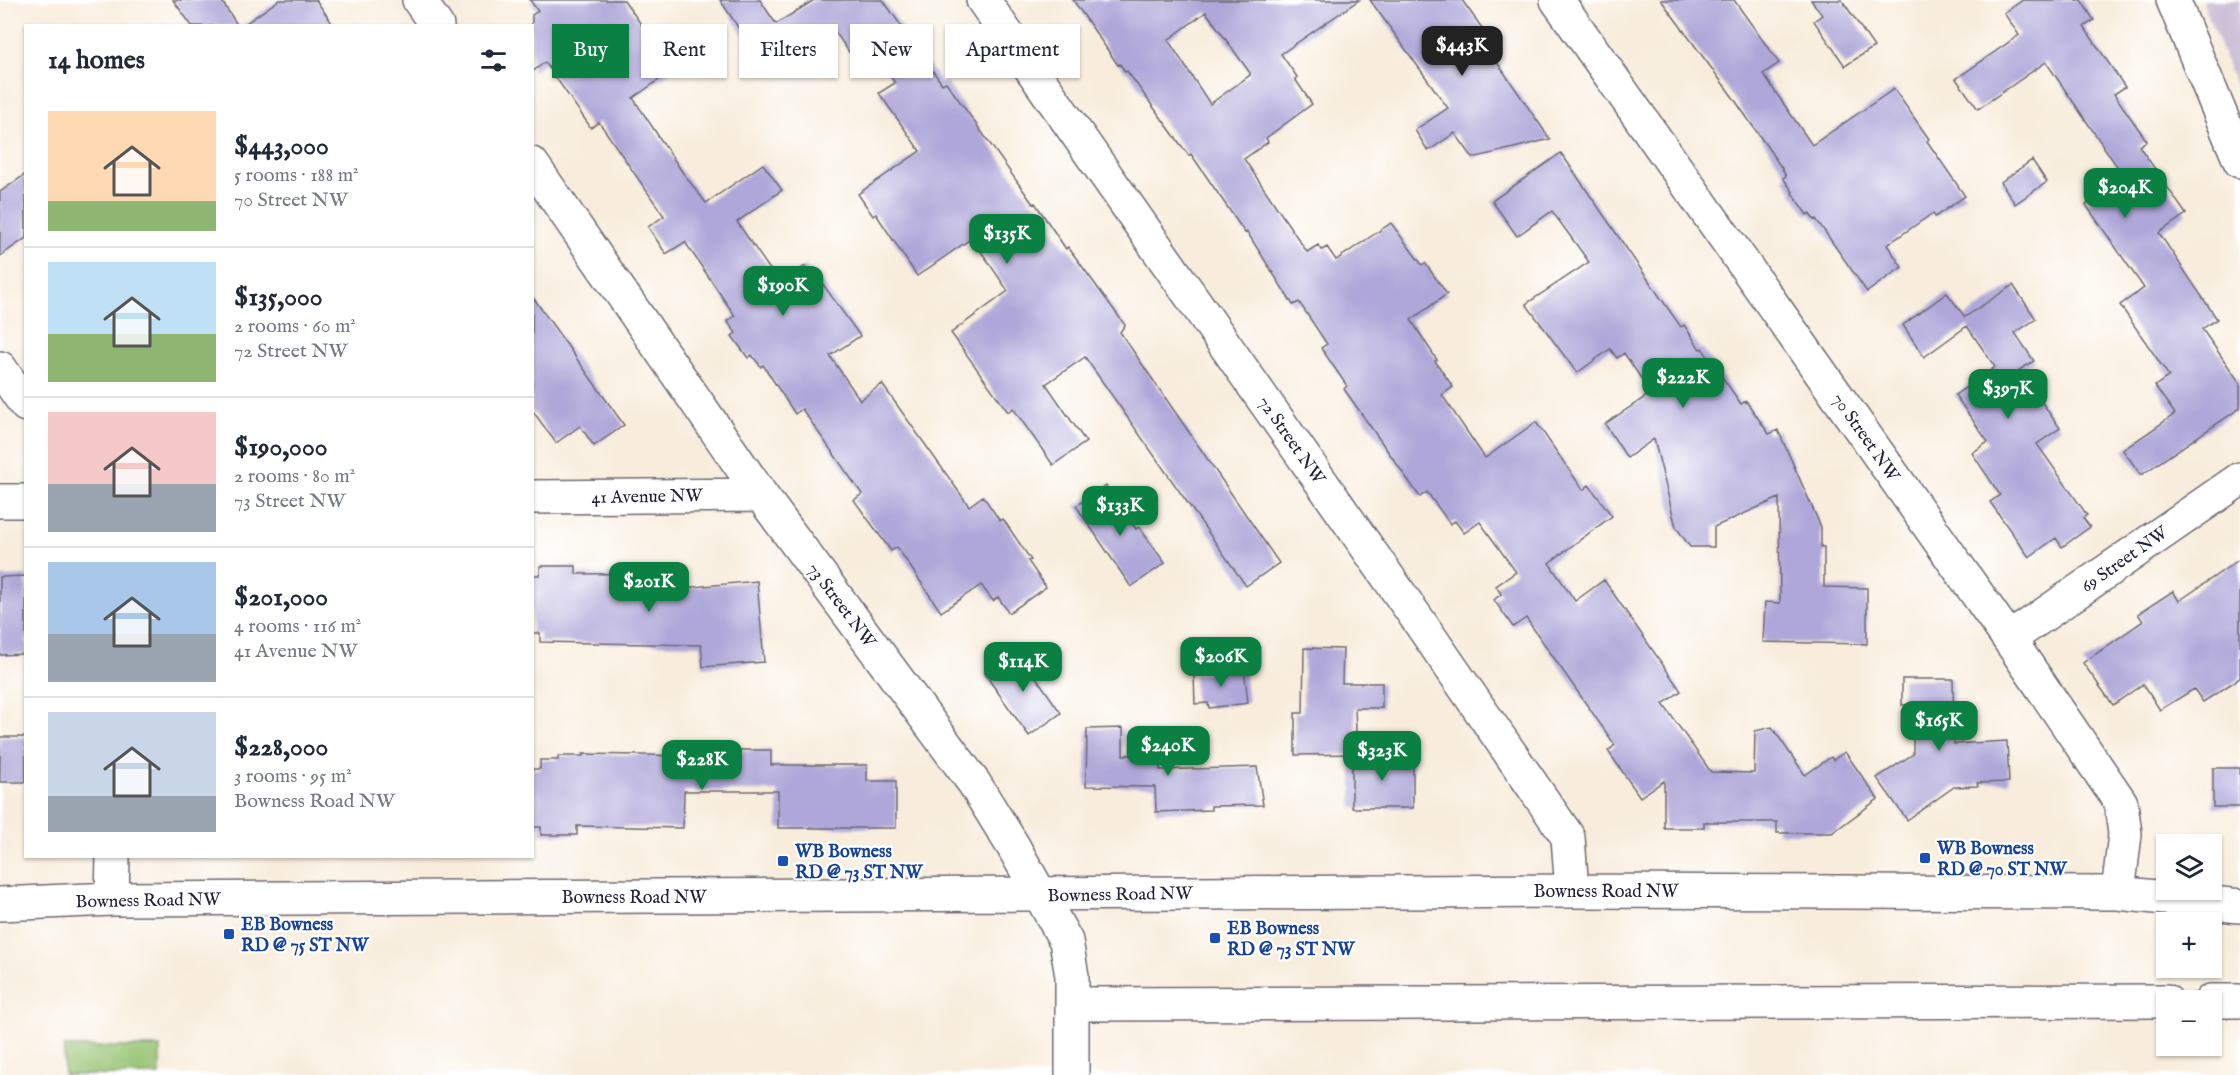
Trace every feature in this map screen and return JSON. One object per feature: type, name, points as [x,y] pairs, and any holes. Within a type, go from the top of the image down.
[{"type":"street","name":"72 Street NW","points":[[983,0],[1568,837],[1572,891]]},
{"type":"street","name":"70 Street NW","points":[[1557,0],[2009,639],[2121,803],[2125,834],[2118,893]]},
{"type":"street","points":[[2173,0],[2240,161]]},
{"type":"street","name":"73 Street NW","points":[[534,167],[760,495],[974,783],[1041,895],[1066,941],[1072,976],[1072,1075]]},
{"type":"street","points":[[0,368],[24,402]]},
{"type":"street","name":"69 Street NW","points":[[2009,639],[2240,479]]},
{"type":"street","name":"41 Avenue NW","points":[[534,497],[760,495]]},
{"type":"street","points":[[0,501],[24,501]]},
{"type":"street","points":[[112,899],[113,858]]},
{"type":"street","name":"Bowness Road NW","points":[[0,904],[112,899],[1572,891],[2118,893],[2240,906]]},
{"type":"street","points":[[1072,1004],[2156,1001]]},
{"type":"street","points":[[2222,1001],[2240,1001]]},
{"type":"shaded area","points":[[2202,0],[2240,0],[2240,98]]},
{"type":"green space","points":[[64,1047],[160,1047],[160,1075],[64,1075]]},
{"type":"building","points":[[173,0],[221,0],[237,24],[191,24]]},
{"type":"building","points":[[279,0],[316,0],[333,24],[245,24]]},
{"type":"building","points":[[530,0],[624,0],[641,24],[641,78],[662,78],[633,98],[683,173],[706,203],[763,164],[782,190],[737,222],[780,284],[805,266],[814,278],[817,276],[860,336],[830,356],[860,400],[882,384],[969,506],[983,496],[1000,521],[1003,519],[1046,587],[1009,613],[998,597],[993,601],[981,585],[941,612],[897,547],[891,551],[854,500],[862,494],[802,409],[795,414],[763,365],[761,367],[752,355],[748,358],[732,336],[736,333],[727,321],[735,316],[685,242],[666,254],[648,227],[664,216],[599,122],[591,128],[556,78],[629,78],[629,24],[552,24],[552,72],[545,62],[534,70],[532,15],[538,11]]},
{"type":"building","points":[[720,0],[760,0],[776,24],[739,24],[739,28]]},
{"type":"building","points":[[814,0],[883,0],[900,24],[850,24],[849,52],[838,36],[838,24],[776,24]]},
{"type":"building","points":[[1073,0],[1359,0],[1281,54],[1312,104],[1266,138],[1268,142],[1244,159],[1307,252],[1318,245],[1322,250],[1327,247],[1336,260],[1391,223],[1422,265],[1425,263],[1447,294],[1411,320],[1453,387],[1442,395],[1485,458],[1536,422],[1583,490],[1589,485],[1612,516],[1549,563],[1575,601],[1604,580],[1681,691],[1663,704],[1711,772],[1754,773],[1755,731],[1772,727],[1805,775],[1831,757],[1833,760],[1845,752],[1878,799],[1832,833],[1777,833],[1777,822],[1704,822],[1704,828],[1664,828],[1664,781],[1640,797],[1608,751],[1615,745],[1526,618],[1513,627],[1494,600],[1501,594],[1496,586],[1516,572],[1480,522],[1464,533],[1455,521],[1450,524],[1427,492],[1420,497],[1344,389],[1347,386],[1321,348],[1327,344],[1299,302],[1293,305],[1247,232],[1245,233],[1191,154],[1189,156],[1127,71],[1125,72],[1120,64],[1118,65]],"holes":[[[1206,12],[1250,73],[1210,104],[1168,40]]]},
{"type":"building","points":[[1370,0],[1462,0],[1500,53],[1494,58],[1550,139],[1473,158],[1455,133],[1428,151],[1415,130],[1448,108]]},
{"type":"building","points":[[1661,0],[1734,0],[1779,63],[1763,74],[1812,145],[1894,89],[1965,196],[1935,217],[1933,213],[1887,245],[1902,267],[1867,292],[1816,219],[1814,220],[1809,213],[1807,215],[1783,178],[1786,176],[1781,167]]},
{"type":"building","points":[[1811,0],[1842,0],[1874,47],[1845,66],[1814,21],[1822,15]]},
{"type":"building","points":[[2023,0],[2081,0],[2094,20],[2084,27],[2125,87],[2114,94],[2147,141],[2139,146],[2186,214],[2159,233],[2217,319],[2202,329],[2240,383],[2240,408],[2141,475],[2123,450],[2175,414],[2155,386],[2169,376],[2120,305],[2144,288],[2086,205],[2125,178],[2046,62],[1978,109],[1956,79],[2019,35],[2004,13]]},
{"type":"building","points":[[933,71],[942,84],[946,82],[1066,249],[1068,247],[1125,325],[1120,332],[1279,563],[1246,586],[1085,357],[1046,384],[1086,442],[1053,465],[1013,408],[1008,412],[951,333],[1008,291],[972,238],[917,276],[876,214],[873,216],[858,194],[920,151],[879,93],[895,83],[891,78],[933,78]]},
{"type":"building","points":[[1561,153],[1681,327],[1684,325],[1700,349],[1702,348],[1741,404],[1746,401],[1769,434],[1778,430],[1821,527],[1821,547],[1824,547],[1824,587],[1867,588],[1867,644],[1763,642],[1765,602],[1780,603],[1779,498],[1714,527],[1714,547],[1690,547],[1676,527],[1654,439],[1627,458],[1605,424],[1651,393],[1624,353],[1617,358],[1610,349],[1577,373],[1526,304],[1589,262],[1552,211],[1517,236],[1492,201]]},
{"type":"building","points":[[2032,160],[2047,182],[2015,204],[2001,182]]},
{"type":"building","points":[[24,175],[24,239],[0,256],[0,192]]},
{"type":"building","points":[[2013,285],[2036,319],[2015,333],[2034,361],[2019,370],[2060,428],[2037,444],[2087,515],[2083,518],[2090,527],[2062,547],[2056,538],[2029,557],[1990,502],[2000,495],[1972,453],[1988,442],[1955,395],[1995,367],[1967,326],[1924,357],[1903,325],[1947,293],[1965,317]]},
{"type":"building","points":[[534,299],[624,425],[594,446],[580,426],[556,443],[534,413]]},
{"type":"building","points":[[1106,486],[1136,529],[1139,527],[1165,563],[1131,587],[1076,506]]},
{"type":"building","points":[[2240,559],[2240,678],[2203,702],[2194,689],[2160,710],[2143,684],[2113,705],[2083,663],[2143,621],[2138,614],[2173,591],[2179,601]]},
{"type":"building","points":[[540,566],[576,566],[576,574],[683,573],[683,588],[757,581],[764,662],[703,667],[701,645],[540,642],[540,633],[534,633],[534,575],[540,575]]},
{"type":"building","points":[[24,576],[24,654],[0,655],[0,577]]},
{"type":"building","points":[[1304,648],[1343,649],[1342,683],[1382,683],[1382,708],[1355,708],[1357,754],[1295,755],[1295,713],[1303,713]]},
{"type":"building","points":[[1017,650],[1061,713],[1029,736],[984,673]]},
{"type":"building","points":[[1244,668],[1248,703],[1209,708],[1208,703],[1195,704],[1194,675]]},
{"type":"building","points":[[1902,679],[1953,679],[1954,744],[2007,741],[2009,782],[1977,783],[1978,786],[1954,787],[1907,820],[1877,778],[1913,754],[1913,705],[1902,705]]},
{"type":"building","points":[[1123,728],[1123,755],[1160,755],[1160,770],[1257,767],[1263,805],[1211,806],[1211,810],[1156,812],[1155,787],[1086,786],[1087,729]]},
{"type":"building","points":[[0,737],[24,737],[24,782],[0,782]]},
{"type":"building","points":[[710,750],[771,750],[771,765],[867,765],[867,781],[896,781],[896,828],[778,828],[778,791],[684,791],[683,828],[577,826],[577,835],[541,835],[541,827],[534,827],[534,769],[540,769],[540,760],[558,760],[558,756],[583,756],[583,754],[710,755]]},
{"type":"building","points":[[1352,756],[1413,756],[1413,808],[1352,808]]},
{"type":"building","points":[[2213,768],[2240,768],[2240,807],[2213,807]]},
{"type":"place","name":"WB Bowness RD @ 70 ST NW","points":[[1925,858]]},
{"type":"place","name":"WB Bowness RD @ 73 ST NW","points":[[783,861]]},
{"type":"place","name":"EB Bowness RD @ 75 ST NW","points":[[229,934]]},
{"type":"place","name":"EB Bowness RD @ 73 ST NW","points":[[1215,938]]}]
